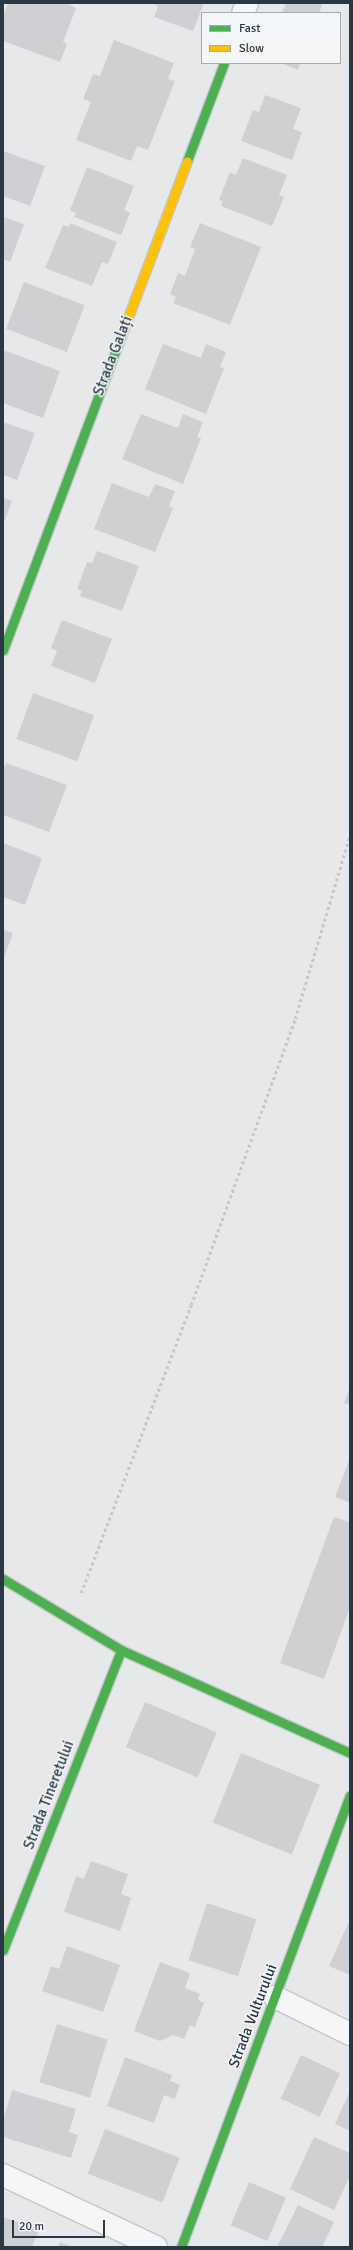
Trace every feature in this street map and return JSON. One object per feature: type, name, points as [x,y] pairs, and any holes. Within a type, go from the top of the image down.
[{"type":"street","name":"Strada Galați","points":[[3,650],[224,64]]},
{"type":"street","points":[[3,1579],[71,1617],[121,1650],[350,1752]]},
{"type":"street","name":"Strada Tineretului","points":[[3,1950],[121,1650]]},
{"type":"street","name":"Strada Vulturului","points":[[181,2247],[350,1796]]},
{"type":"street","points":[[276,1996],[350,2034]]},
{"type":"street","points":[[3,2174],[156,2247]]},
{"type":"path","points":[[71,1617],[189,1312],[292,1026],[350,835]]},
{"type":"building","points":[[8,3],[66,3],[76,8],[63,42],[67,44],[60,62],[3,41],[3,16]]},
{"type":"building","points":[[151,3],[204,3],[193,31],[154,17],[158,6]]},
{"type":"building","points":[[286,3],[323,3],[319,12],[282,12]]},
{"type":"building","points":[[114,40],[174,63],[168,79],[175,81],[148,150],[137,146],[131,161],[76,140],[91,102],[83,99],[93,74],[100,76]]},
{"type":"building","points":[[283,64],[300,64],[298,70]]},
{"type":"building","points":[[265,95],[301,108],[293,129],[302,132],[292,160],[241,141],[253,110],[259,112]]},
{"type":"building","points":[[3,151],[45,166],[30,206],[3,196]]},
{"type":"building","points":[[243,158],[287,175],[279,195],[284,197],[272,226],[221,206],[223,201],[219,200],[230,172],[236,175]]},
{"type":"building","points":[[87,167],[134,186],[124,210],[130,213],[121,235],[74,217],[76,213],[70,210]]},
{"type":"building","points":[[3,217],[24,224],[10,262],[3,259]]},
{"type":"building","points":[[70,223],[117,242],[108,264],[102,262],[92,286],[45,268],[63,225],[69,227]]},
{"type":"building","points":[[200,223],[261,247],[230,325],[173,303],[176,297],[170,294],[178,273],[185,276],[195,249],[190,247]]},
{"type":"building","points":[[24,282],[85,305],[67,352],[6,329]]},
{"type":"building","points":[[163,344],[201,358],[206,344],[226,352],[220,367],[224,368],[206,414],[145,389]]},
{"type":"building","points":[[3,350],[60,371],[43,418],[3,403]]},
{"type":"building","points":[[141,414],[178,428],[183,414],[203,422],[197,437],[201,438],[183,484],[122,459]]},
{"type":"building","points":[[3,422],[35,433],[17,480],[3,475]]},
{"type":"building","points":[[112,483],[149,497],[155,484],[175,491],[169,506],[173,508],[155,552],[94,529]]},
{"type":"building","points":[[3,497],[12,501],[3,525]]},
{"type":"building","points":[[97,551],[139,566],[122,611],[80,596],[82,591],[77,589],[87,562],[92,563]]},
{"type":"building","points":[[62,620],[112,639],[95,683],[51,666],[57,651],[51,648]]},
{"type":"building","points":[[33,693],[94,715],[77,761],[16,739]]},
{"type":"building","points":[[6,763],[67,785],[49,832],[3,815],[3,770]]},
{"type":"building","points":[[3,843],[42,858],[25,905],[3,897]]},
{"type":"building","points":[[3,929],[13,933],[3,960]]},
{"type":"building","points":[[350,1387],[350,1405],[344,1403]]},
{"type":"building","points":[[350,1458],[350,1503],[335,1497]]},
{"type":"building","points":[[334,1517],[350,1522],[350,1607],[324,1679],[280,1663]]},
{"type":"building","points":[[145,1702],[217,1732],[198,1778],[126,1747]]},
{"type":"building","points":[[241,1753],[320,1785],[292,1854],[213,1823]]},
{"type":"building","points":[[91,1861],[128,1874],[121,1894],[131,1898],[120,1931],[64,1912],[76,1876],[84,1879]]},
{"type":"building","points":[[207,1903],[256,1919],[238,1976],[188,1960]]},
{"type":"building","points":[[350,1919],[350,1975],[329,1966]]},
{"type":"building","points":[[67,1946],[120,1965],[103,2012],[42,1991],[51,1966],[59,1969]]},
{"type":"building","points":[[160,1962],[190,1973],[185,1988],[200,1994],[198,2000],[204,2003],[195,2027],[190,2025],[184,2039],[173,2035],[160,2041],[134,2031]]},
{"type":"building","points":[[57,2024],[108,2039],[90,2098],[39,2082]]},
{"type":"building","points":[[301,2055],[340,2073],[320,2117],[281,2099]]},
{"type":"building","points":[[125,2057],[172,2075],[170,2081],[180,2085],[175,2099],[164,2095],[154,2123],[107,2106]]},
{"type":"building","points":[[12,2090],[76,2109],[69,2132],[78,2135],[71,2158],[3,2137],[3,2120]]},
{"type":"building","points":[[350,2091],[350,2131],[335,2124]]},
{"type":"building","points":[[105,2129],[180,2158],[162,2202],[88,2174]]},
{"type":"building","points":[[314,2137],[350,2153],[350,2176],[334,2210],[290,2189]]},
{"type":"building","points":[[249,2182],[286,2198],[267,2241],[231,2225]]},
{"type":"building","points":[[298,2205],[334,2222],[322,2247],[277,2247]]},
{"type":"building","points":[[3,2217],[39,2230],[32,2247],[3,2247]]},
{"type":"building","points":[[60,2242],[73,2247],[58,2247]]},
{"type":"traffic: fast","points":[[187,161],[224,64]]},
{"type":"traffic: fast","points":[[3,650],[124,328]]},
{"type":"traffic: fast","points":[[3,1579],[121,1650],[350,1753]]},
{"type":"traffic: fast","points":[[3,1950],[121,1650]]},
{"type":"traffic: fast","points":[[181,2247],[350,1796]]},
{"type":"traffic: slow","points":[[124,328],[187,161]]}]
